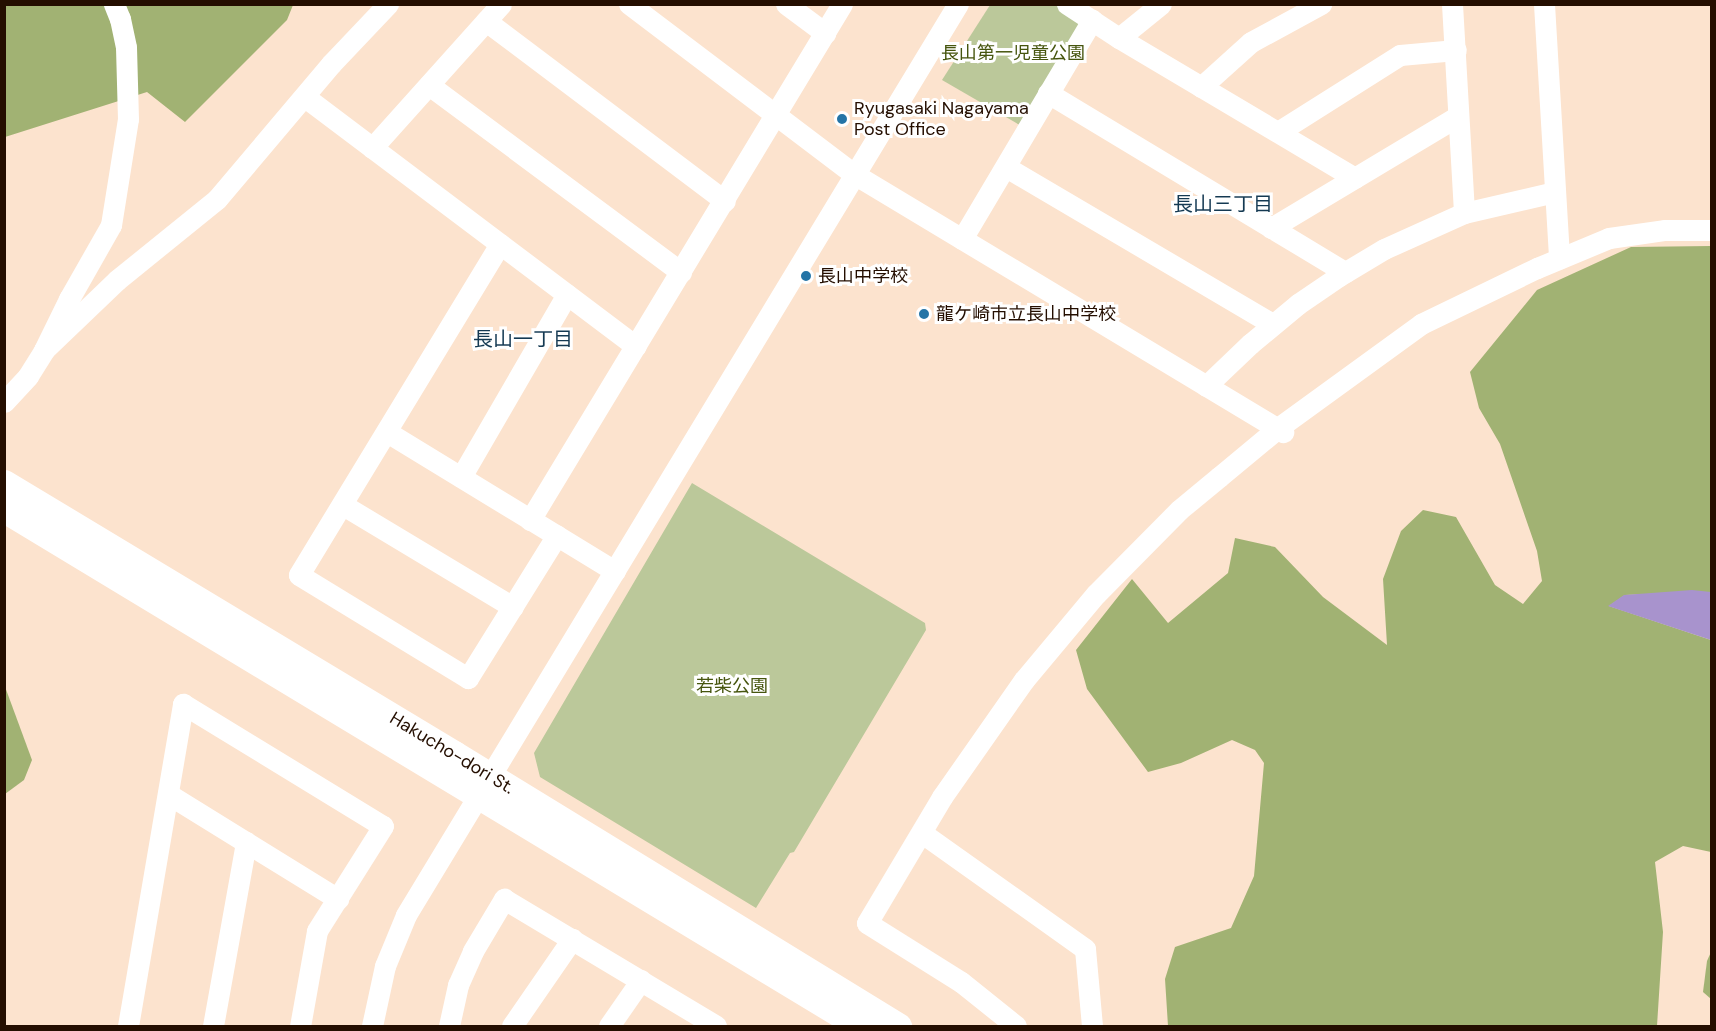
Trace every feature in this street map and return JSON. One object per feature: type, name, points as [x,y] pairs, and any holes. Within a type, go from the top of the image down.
[{"type":"main road","name":"Hakucho-dori St.","points":[[4,483],[860,1026]]},
{"type":"main road","name":"Hakucho-dori St.","points":[[4,509],[898,1026]]},
{"type":"street","points":[[4,402],[28,376],[44,350],[69,298],[111,225],[128,119],[126,47],[114,4]]},
{"type":"street","points":[[44,350],[117,280],[217,199],[331,64],[388,4]]},
{"type":"street","points":[[372,148],[501,4]]},
{"type":"street","points":[[629,4],[854,174],[1281,430]]},
{"type":"street","points":[[786,4],[825,33]]},
{"type":"street","points":[[530,520],[776,117],[842,4]]},
{"type":"street","points":[[372,1026],[378,992],[395,938],[958,4]]},
{"type":"street","points":[[1067,4],[1119,38],[1355,178]]},
{"type":"street","points":[[1119,38],[1161,4]]},
{"type":"street","points":[[1201,87],[1251,42],[1321,4]]},
{"type":"street","points":[[1452,4],[1464,213]]},
{"type":"street","points":[[1544,4],[1559,258]]},
{"type":"street","points":[[962,239],[1092,20]]},
{"type":"street","points":[[486,21],[725,201]]},
{"type":"street","points":[[1278,132],[1400,55],[1456,50]]},
{"type":"street","points":[[429,85],[681,272]]},
{"type":"street","points":[[1048,93],[1345,272]]},
{"type":"street","points":[[305,97],[636,346]]},
{"type":"street","points":[[1271,228],[1458,116]]},
{"type":"street","points":[[1006,166],[1273,324]]},
{"type":"street","points":[[1206,386],[1273,324],[1345,272],[1384,249],[1464,213],[1555,192]]},
{"type":"street","points":[[1016,1026],[961,982],[867,923],[942,797],[1024,681],[1096,594],[1179,510],[1421,324],[1559,258],[1609,238],[1632,234],[1712,230]]},
{"type":"street","points":[[500,244],[299,575],[468,678],[557,536]]},
{"type":"street","points":[[461,477],[567,294]]},
{"type":"street","points":[[387,432],[615,571]]},
{"type":"street","points":[[343,505],[513,607]]},
{"type":"street","points":[[128,1026],[183,704],[384,826],[317,932],[300,1026]]},
{"type":"street","points":[[168,794],[338,898]]},
{"type":"street","points":[[922,833],[1085,949],[1092,1026]]},
{"type":"street","points":[[213,1026],[246,842]]},
{"type":"street","points":[[449,1026],[458,985],[473,951],[504,899],[715,1026]]},
{"type":"street","points":[[512,1026],[572,939]]},
{"type":"street","points":[[609,1026],[641,980]]},
{"type":"green space","points":[[5,5],[293,5],[287,20],[185,122],[147,92],[5,137]]},
{"type":"green space","name":"長山第一児童公園","points":[[990,5],[1058,5],[1087,21],[1023,127],[942,80]]},
{"type":"green space","points":[[1711,246],[1711,592],[1625,595],[1609,606],[1711,640],[1711,852],[1683,846],[1655,862],[1663,932],[1657,1026],[1168,1026],[1165,979],[1175,947],[1231,928],[1254,876],[1264,763],[1255,750],[1232,740],[1181,763],[1148,772],[1087,689],[1076,650],[1132,579],[1168,623],[1228,573],[1235,538],[1275,547],[1323,597],[1387,645],[1383,579],[1401,531],[1423,510],[1456,517],[1495,585],[1523,604],[1542,581],[1537,551],[1500,444],[1479,408],[1470,372],[1537,290],[1631,247]]},
{"type":"green space","name":"若柴公園","points":[[692,483],[925,623],[926,630],[794,852],[790,853],[756,908],[540,777],[534,753]]},
{"type":"green space","points":[[4,684],[32,760],[24,780],[5,794]]},
{"type":"green space","points":[[1711,952],[1711,999],[1703,992],[1707,961]]},
{"type":"shaded area","points":[[1692,590],[1711,592],[1711,640],[1608,606],[1624,595]]},
{"type":"place","name":"Ryugasaki Nagayama Post Office","points":[[842,119]]},
{"type":"place","name":"長山中学校","points":[[806,276]]},
{"type":"place","name":"龍ケ崎市立長山中学校","points":[[924,314]]},
{"type":"district","name":"長山三丁目","points":[[1223,204]]},
{"type":"district","name":"長山一丁目","points":[[523,339]]}]
